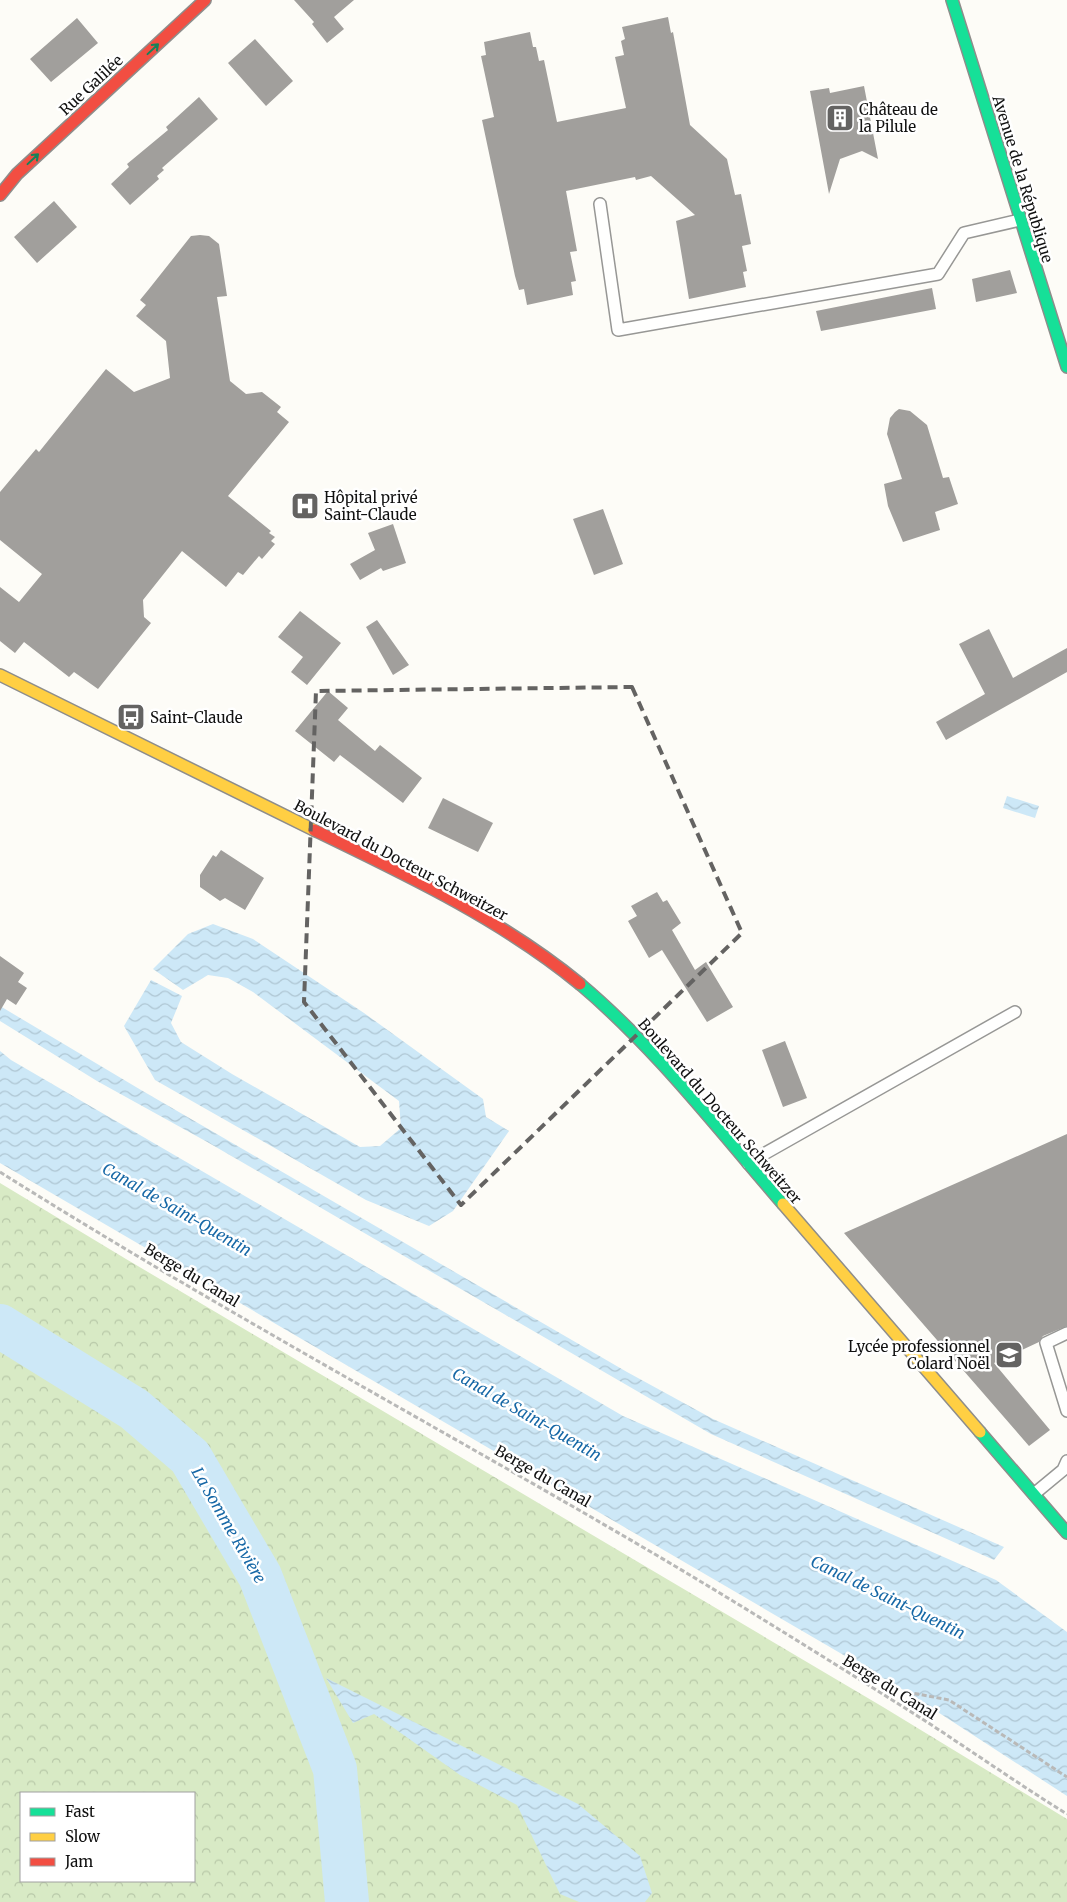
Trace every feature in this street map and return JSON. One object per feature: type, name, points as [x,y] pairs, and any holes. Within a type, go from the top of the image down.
[{"type":"street","name":"Rue Galilée","points":[[0,194],[17,174],[205,0]]},
{"type":"street","name":"Avenue de la République","points":[[952,0],[1067,367]]},
{"type":"street","name":"Boulevard du Docteur Schweitzer","points":[[0,675],[354,850],[484,918],[534,950],[576,982],[622,1022],[663,1065],[1033,1496],[1067,1533]]},
{"type":"lane","points":[[600,204],[618,330],[938,274],[964,233],[1020,220]]},
{"type":"lane","points":[[748,1163],[1015,1012]]},
{"type":"lane","points":[[1067,1333],[1046,1343],[1067,1411]]},
{"type":"lane","points":[[1033,1496],[1063,1470],[1067,1461]]},
{"type":"path","name":"Berge du Canal","points":[[0,1172],[63,1212],[264,1331],[625,1536],[906,1709],[1012,1780],[1067,1814]]},
{"type":"path","points":[[907,1692],[948,1700],[1067,1777]]},
{"type":"highlighted area","points":[[632,687],[742,933],[461,1205],[304,1002],[316,691]]},
{"type":"green space","points":[[0,1183],[883,1707],[1067,1819],[1067,1902],[0,1902]]},
{"type":"water","points":[[1007,796],[1039,806],[1035,818],[1003,808]]},
{"type":"water","points":[[213,924],[253,939],[364,1013],[483,1099],[486,1117],[509,1131],[453,1211],[429,1226],[366,1200],[155,1080],[124,1026],[151,980],[182,996],[171,1023],[181,1042],[232,1074],[360,1147],[380,1146],[401,1128],[399,1101],[253,992],[228,978],[208,975],[183,990],[153,969],[188,934]]},
{"type":"water","points":[[0,1006],[627,1372],[713,1419],[1004,1547],[994,1560],[711,1434],[209,1143],[97,1081],[0,1021]]},
{"type":"water","name":"Canal de Saint-Quentin","points":[[0,1051],[11,1060],[623,1416],[996,1580],[1067,1632],[1067,1796],[907,1692],[0,1163]]},
{"type":"water","points":[[326,1678],[578,1804],[640,1856],[652,1893],[645,1902],[579,1902],[560,1894],[517,1805],[460,1775],[374,1714],[353,1723]]},
{"type":"building","points":[[294,0],[354,0],[334,17],[344,29],[327,43],[312,24],[314,22]]},
{"type":"building","points":[[668,17],[671,33],[673,32],[690,125],[727,159],[735,195],[741,194],[751,244],[742,246],[747,271],[743,272],[746,287],[689,299],[676,221],[695,215],[651,176],[636,180],[635,177],[566,191],[577,251],[570,252],[576,281],[571,282],[573,295],[527,305],[524,289],[519,290],[515,276],[482,120],[494,117],[481,56],[486,55],[484,42],[530,32],[533,47],[536,47],[539,61],[544,60],[557,122],[626,108],[615,57],[624,55],[621,41],[625,39],[622,27]]},
{"type":"building","points":[[77,18],[98,43],[51,82],[30,59]]},
{"type":"building","points":[[255,39],[293,81],[266,106],[228,63]]},
{"type":"building","name":"Château de la Pilule","points":[[864,86],[878,159],[862,151],[840,159],[829,194],[810,91],[829,88],[830,93]]},
{"type":"building","points":[[199,97],[218,119],[162,168],[164,170],[157,176],[159,179],[130,205],[111,184],[129,167],[127,164],[168,130],[166,127]]},
{"type":"building","points":[[54,201],[77,227],[37,263],[14,237]]},
{"type":"building","points":[[191,236],[209,236],[219,244],[227,296],[217,297],[230,381],[246,394],[262,392],[281,407],[277,412],[289,422],[228,496],[271,531],[269,533],[275,537],[271,541],[275,544],[262,559],[259,556],[243,575],[238,572],[226,587],[182,551],[143,600],[144,617],[151,623],[98,689],[74,672],[69,677],[24,642],[15,653],[0,641],[0,587],[19,602],[42,574],[0,540],[0,492],[36,449],[39,452],[106,369],[134,392],[170,378],[166,341],[136,316],[146,305],[140,300]]},
{"type":"building","points":[[1010,270],[1017,293],[976,302],[972,279]]},
{"type":"building","points":[[932,288],[936,309],[821,331],[816,311]]},
{"type":"building","points":[[899,409],[910,411],[927,425],[943,478],[949,477],[958,504],[935,512],[940,530],[903,542],[888,506],[884,484],[902,479],[887,434],[890,418]]},
{"type":"building","points":[[603,509],[623,564],[594,575],[573,519]]},
{"type":"building","points":[[393,524],[406,563],[383,571],[381,568],[360,580],[350,564],[375,550],[368,533]]},
{"type":"building","points":[[300,611],[341,643],[307,685],[291,672],[303,657],[278,637]]},
{"type":"building","points":[[377,620],[409,665],[393,675],[366,627]]},
{"type":"building","points":[[989,629],[1013,678],[1067,648],[1067,672],[946,740],[936,722],[985,694],[959,644]]},
{"type":"building","points":[[328,691],[348,708],[338,720],[375,751],[380,745],[422,778],[403,803],[340,755],[334,762],[295,731]]},
{"type":"building","points":[[443,798],[493,823],[478,852],[428,828]]},
{"type":"building","points":[[221,850],[264,878],[245,910],[225,898],[220,901],[200,887],[200,875],[213,855],[216,857]]},
{"type":"building","points":[[657,892],[663,902],[667,900],[681,923],[672,930],[695,970],[706,962],[733,1007],[707,1022],[662,950],[649,958],[628,921],[637,916],[631,906]]},
{"type":"building","points":[[0,956],[24,973],[18,982],[27,988],[16,1005],[7,999],[0,1011]]},
{"type":"building","points":[[785,1041],[807,1098],[783,1107],[762,1050]]},
{"type":"building","name":"Lycée professionnel Colard Noël","points":[[1067,1134],[1067,1326],[1043,1336],[1039,1342],[994,1363],[1050,1430],[1029,1446],[844,1233]]},
{"type":"waterway","name":"La Somme Rivière","points":[[0,1326],[134,1409],[190,1457],[260,1576],[335,1769],[347,1902]]},
{"type":"traffic: fast","points":[[952,0],[1067,367]]},
{"type":"traffic: fast","points":[[580,984],[635,1035],[660,1062],[783,1204]]},
{"type":"traffic: fast","points":[[980,1432],[1067,1533]]},
{"type":"traffic: slow","points":[[0,675],[314,830]]},
{"type":"traffic: slow","points":[[783,1204],[980,1432]]},
{"type":"traffic: jam","points":[[0,195],[17,174],[205,0]]},
{"type":"traffic: jam","points":[[314,830],[383,863],[485,918],[550,961],[580,984]]},
{"type":"place","name":"Château de la Pilule","points":[[840,118]]},
{"type":"place","name":"Hôpital privé Saint-Claude","points":[[305,506]]},
{"type":"place","name":"Saint-Claude","points":[[131,717]]},
{"type":"place","name":"Lycée professionnel Colard Noël","points":[[1009,1355]]}]
